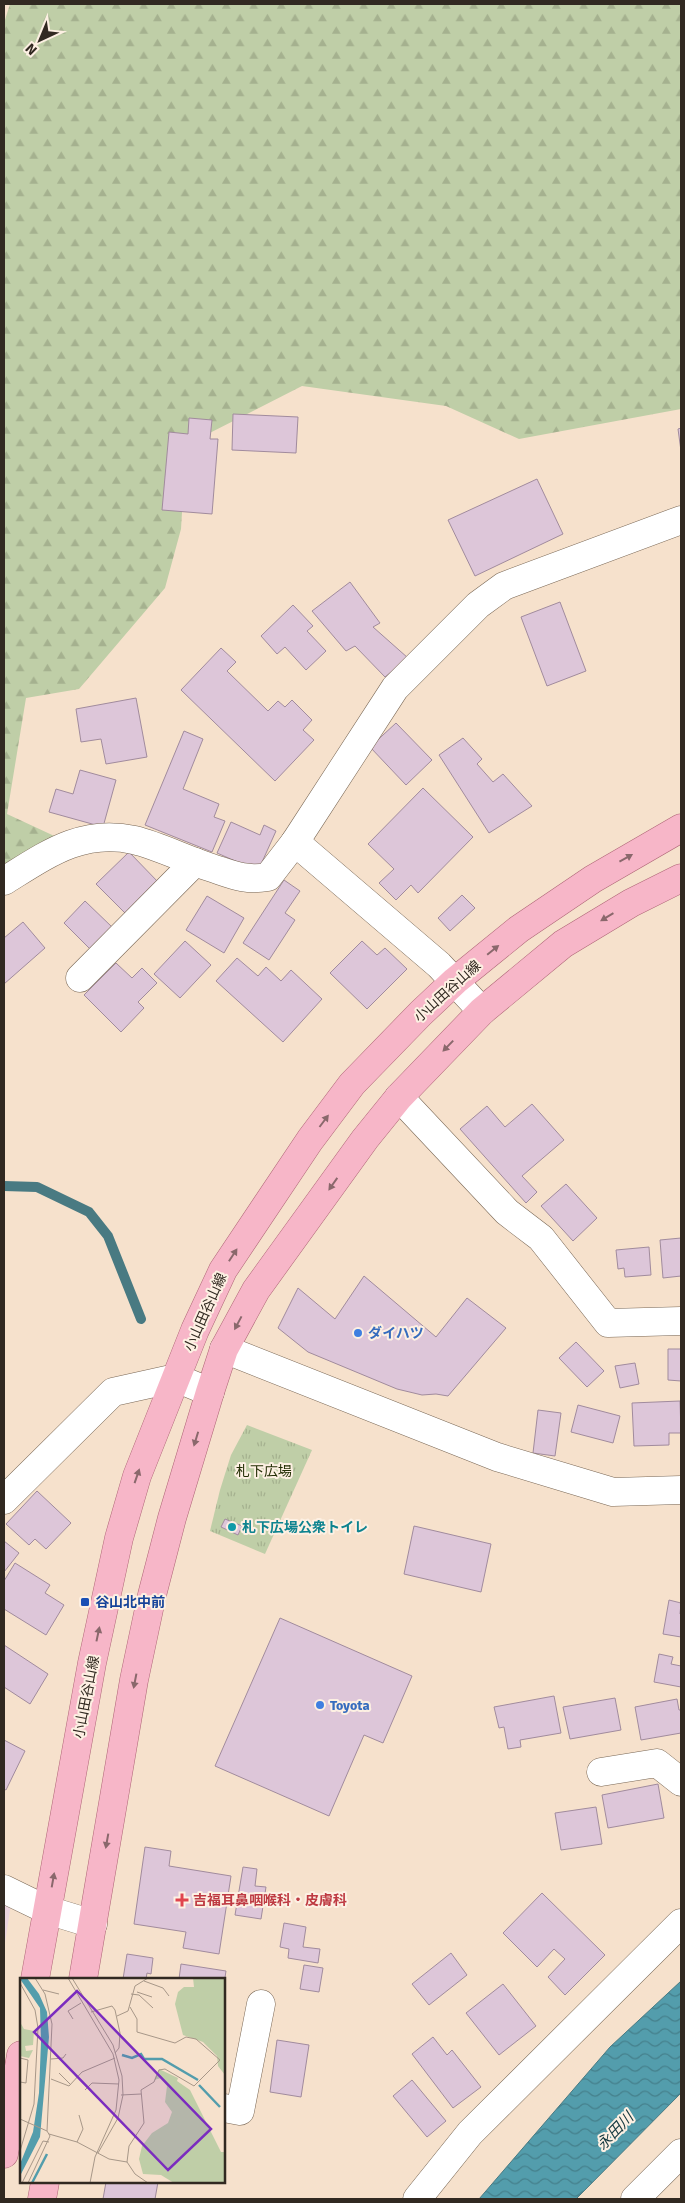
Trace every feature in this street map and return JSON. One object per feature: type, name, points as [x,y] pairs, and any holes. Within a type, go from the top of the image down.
[{"type":"main road","name":"小山田谷山線","points":[[35,1978],[92,1663],[119,1538],[137,1476],[194,1330],[223,1270],[310,1140],[352,1084],[454,981],[518,929],[593,879],[681,828]]},
{"type":"main road","points":[[83,1978],[134,1680],[152,1595],[172,1518],[224,1349],[256,1290],[365,1139],[399,1097],[482,1011],[563,944],[631,903],[681,878]]},
{"type":"main road","points":[[4,2154],[20,2061]]},
{"type":"main road","points":[[42,2199],[46,2183]]},
{"type":"street","points":[[4,881],[54,850],[94,836],[133,840],[250,880],[268,877],[294,842],[395,688],[478,605],[504,586],[681,520]]},
{"type":"street","points":[[294,842],[439,965],[482,1011]]},
{"type":"street","points":[[80,978],[195,862]]},
{"type":"street","points":[[399,1097],[507,1212],[541,1238],[608,1323],[681,1321]]},
{"type":"street","points":[[224,1349],[398,1419],[515,1462],[613,1492],[681,1490]]},
{"type":"street","points":[[4,1500],[113,1392],[176,1378],[210,1392]]},
{"type":"street","points":[[601,1772],[657,1763],[681,1782]]},
{"type":"street","points":[[4,1889],[47,1910],[93,1924]]},
{"type":"street","points":[[417,2199],[470,2133],[681,1923]]},
{"type":"street","points":[[225,2108],[240,2111],[261,2004]]},
{"type":"street","points":[[635,2199],[681,2153]]},
{"type":"shaded area","points":[[4,1900],[11,1904],[4,1949]]},
{"type":"green space","points":[[10,4],[681,4],[681,409],[519,439],[446,406],[302,386],[186,445],[181,529],[165,588],[79,689],[26,698],[7,814],[78,847],[4,885],[4,23]]},
{"type":"green space","name":"札下広場","points":[[247,1425],[312,1450],[265,1554],[210,1531],[231,1455]]},
{"type":"water","name":"永田川","points":[[681,1981],[681,2093],[576,2199],[479,2199],[610,2047]]},
{"type":"building","points":[[233,414],[298,417],[296,453],[232,450]]},
{"type":"building","points":[[189,418],[212,420],[210,439],[218,439],[212,514],[162,510],[169,432],[188,434]]},
{"type":"building","points":[[681,428],[681,451],[678,429]]},
{"type":"building","points":[[537,479],[563,534],[475,576],[448,520]]},
{"type":"building","points":[[350,582],[380,623],[373,627],[408,658],[385,677],[355,646],[346,651],[312,611]]},
{"type":"building","points":[[560,602],[586,671],[547,686],[521,617]]},
{"type":"building","points":[[293,605],[313,626],[307,631],[326,651],[306,670],[285,647],[277,654],[261,636]]},
{"type":"building","points":[[221,648],[236,662],[227,671],[268,711],[278,701],[285,707],[292,700],[312,720],[303,730],[314,740],[275,781],[181,690]]},
{"type":"building","points":[[136,698],[147,757],[106,764],[101,739],[81,742],[76,709]]},
{"type":"building","points":[[396,723],[432,760],[406,785],[370,747]]},
{"type":"building","points":[[184,731],[203,739],[183,789],[219,804],[214,817],[225,821],[212,852],[145,825]]},
{"type":"building","points":[[463,738],[482,759],[477,764],[493,782],[503,774],[532,806],[489,833],[439,755]]},
{"type":"building","points":[[80,770],[116,780],[103,827],[49,812],[56,789],[73,794]]},
{"type":"building","points":[[423,788],[473,837],[418,893],[411,885],[396,900],[379,883],[394,869],[368,844]]},
{"type":"building","points":[[231,822],[260,835],[264,825],[276,831],[258,871],[217,853]]},
{"type":"building","points":[[129,852],[159,883],[127,915],[96,884]]},
{"type":"building","points":[[284,880],[300,891],[285,913],[295,920],[269,960],[243,943]]},
{"type":"building","points":[[462,895],[475,908],[450,931],[438,918]]},
{"type":"building","points":[[207,896],[244,918],[224,953],[186,930]]},
{"type":"building","points":[[85,901],[112,927],[91,950],[64,923]]},
{"type":"building","points":[[23,922],[45,948],[4,984],[4,938]]},
{"type":"building","points":[[185,941],[211,965],[180,998],[154,974]]},
{"type":"building","points":[[362,941],[377,955],[385,948],[407,969],[367,1009],[330,973]]},
{"type":"building","points":[[237,958],[258,976],[266,967],[281,981],[291,970],[322,999],[283,1042],[216,981]]},
{"type":"building","points":[[116,963],[132,978],[142,968],[157,983],[138,1002],[144,1008],[121,1032],[84,995]]},
{"type":"building","points":[[532,1104],[564,1140],[522,1176],[537,1192],[526,1203],[460,1129],[487,1106],[505,1127]]},
{"type":"building","points":[[566,1184],[597,1218],[573,1241],[541,1206]]},
{"type":"building","points":[[681,1238],[681,1276],[663,1278],[660,1240]]},
{"type":"building","points":[[649,1247],[651,1275],[625,1277],[624,1268],[618,1269],[616,1250]]},
{"type":"building","name":"ダイハツ","points":[[364,1276],[436,1337],[467,1298],[506,1328],[448,1396],[436,1394],[422,1395],[397,1389],[308,1352],[278,1328],[298,1288],[335,1319]]},
{"type":"building","points":[[576,1342],[604,1371],[587,1387],[559,1358]]},
{"type":"building","points":[[668,1349],[681,1349],[681,1381],[668,1380]]},
{"type":"building","points":[[635,1363],[639,1384],[620,1388],[615,1366]]},
{"type":"building","points":[[680,1401],[681,1433],[669,1433],[669,1445],[634,1446],[632,1403]]},
{"type":"building","points":[[578,1405],[620,1416],[613,1443],[571,1432]]},
{"type":"building","points":[[538,1410],[561,1413],[555,1456],[533,1453]]},
{"type":"building","points":[[37,1491],[71,1523],[46,1549],[35,1539],[29,1545],[6,1524]]},
{"type":"building","name":"札下広場公衆トイレ","points":[[225,1519],[242,1526],[238,1535],[221,1527]]},
{"type":"building","points":[[414,1526],[491,1544],[481,1592],[404,1574]]},
{"type":"building","points":[[4,1541],[19,1553],[4,1572]]},
{"type":"building","points":[[15,1563],[50,1585],[45,1593],[64,1605],[46,1635],[4,1609],[4,1581]]},
{"type":"building","points":[[669,1600],[681,1603],[681,1637],[663,1634]]},
{"type":"building","name":"Toyota","points":[[280,1618],[412,1676],[383,1743],[364,1735],[329,1816],[215,1766]]},
{"type":"building","points":[[4,1645],[48,1674],[30,1704],[4,1687]]},
{"type":"building","points":[[659,1654],[673,1657],[671,1664],[681,1666],[681,1687],[654,1682]]},
{"type":"building","points":[[554,1696],[561,1733],[520,1740],[521,1747],[508,1749],[504,1727],[499,1728],[494,1707]]},
{"type":"building","points":[[615,1698],[621,1730],[570,1739],[563,1707]]},
{"type":"building","points":[[677,1699],[679,1710],[681,1710],[681,1733],[641,1740],[635,1707]]},
{"type":"building","points":[[4,1740],[25,1751],[6,1790],[4,1789]]},
{"type":"building","points":[[658,1784],[664,1818],[608,1828],[602,1795]]},
{"type":"building","points":[[596,1807],[602,1844],[561,1850],[555,1813]]},
{"type":"building","name":"吉福耳鼻咽喉科・皮膚科","points":[[145,1847],[171,1851],[169,1866],[231,1876],[219,1954],[183,1948],[186,1932],[134,1924]]},
{"type":"building","points":[[243,1867],[257,1869],[255,1886],[266,1887],[261,1919],[235,1915]]},
{"type":"building","points":[[542,1893],[605,1955],[565,1995],[548,1977],[565,1959],[554,1949],[537,1967],[503,1933]]},
{"type":"building","points":[[284,1923],[306,1927],[303,1947],[320,1949],[318,1963],[288,1958],[289,1949],[280,1947]]},
{"type":"building","points":[[451,1953],[467,1975],[429,2005],[412,1984]]},
{"type":"building","points":[[127,1954],[153,1958],[151,1974],[147,1973],[146,1978],[123,1978]]},
{"type":"building","points":[[181,1964],[226,1971],[225,1978],[179,1978]]},
{"type":"building","points":[[304,1965],[323,1968],[319,1992],[300,1989]]},
{"type":"building","points":[[503,1984],[536,2026],[499,2055],[466,2013]]},
{"type":"building","points":[[433,2037],[447,2055],[452,2050],[481,2087],[453,2108],[412,2054]]},
{"type":"building","points":[[277,2040],[309,2045],[301,2097],[270,2092]]},
{"type":"building","points":[[412,2080],[446,2121],[427,2137],[393,2096]]},
{"type":"building","points":[[106,2183],[158,2183],[155,2199],[103,2199]]},
{"type":"waterway","points":[[4,1186],[37,1187],[89,1212],[108,1236],[141,1319]]},
{"type":"place","name":"ダイハツ","points":[[358,1333]]},
{"type":"place","name":"札下広場公衆トイレ","points":[[232,1527]]},
{"type":"place","name":"谷山北中前","points":[[85,1602]]},
{"type":"place","name":"Toyota","points":[[320,1705]]},
{"type":"place","name":"吉福耳鼻咽喉科・皮膚科","points":[[182,1900]]}]
